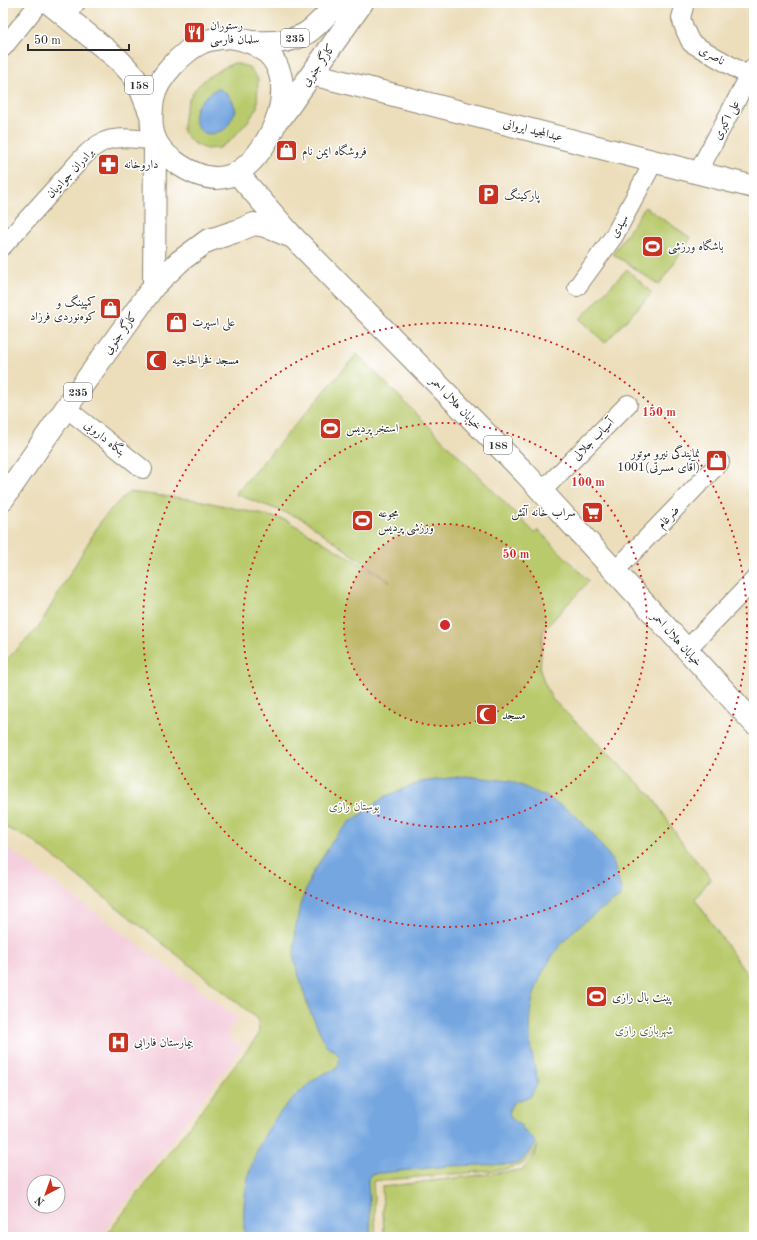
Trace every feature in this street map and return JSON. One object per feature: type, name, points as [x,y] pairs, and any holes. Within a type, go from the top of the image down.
[{"type":"main road","name":"235","points":[[252,42],[273,43],[306,34],[329,12],[336,3]]},
{"type":"main road","name":"کارگر جنوبی","points":[[274,127],[362,3]]},
{"type":"main road","name":"158","points":[[63,7],[133,75],[139,85],[151,115]]},
{"type":"main road","points":[[230,37],[252,42],[269,54],[279,70],[283,94],[274,127],[258,153],[237,173],[225,177],[213,178],[203,176],[182,167],[171,159],[155,140],[151,130],[151,115],[154,96],[164,76],[189,50],[203,42],[230,37]]},
{"type":"main road","name":"عبدالمجید ایروانی","points":[[312,74],[754,187]]},
{"type":"main road","points":[[154,286],[155,140]]},
{"type":"main road","name":"خیابان هلال احمر","points":[[237,173],[293,237],[542,491],[754,723]]},
{"type":"main road","name":"کارگر جنوبی","points":[[3,500],[66,408],[154,286],[180,261],[208,241],[254,224],[265,226],[293,237]]},
{"type":"street","points":[[3,48],[38,3]]},
{"type":"street","name":"ناصری","points":[[685,3],[681,18],[691,43],[752,71]]},
{"type":"street","name":"علی اکبری","points":[[698,172],[752,71]]},
{"type":"street","name":"برادران جوادیان","points":[[3,246],[83,157],[95,146],[104,141],[115,138],[155,140]]},
{"type":"street","name":"سیدی","points":[[577,286],[614,236],[654,161]]},
{"type":"street","name":"آسیاب جلالی","points":[[542,491],[628,404]]},
{"type":"street","name":"بنگاه داروبی","points":[[66,408],[143,469]]},
{"type":"street","name":"ضرغام","points":[[615,571],[720,462]]},
{"type":"street","points":[[687,650],[754,580]]},
{"type":"shaded area","name":"بیمارستان فارابی","points":[[3,847],[10,850],[238,1018],[228,1031],[229,1036],[242,1047],[100,1237],[3,1237]]},
{"type":"green space","points":[[234,63],[249,67],[258,79],[257,107],[250,119],[230,141],[219,148],[206,149],[193,143],[183,132],[186,107],[190,97],[203,81]]},
{"type":"green space","name":"باشگاه ورزشی","points":[[645,207],[691,238],[659,285],[613,254]]},
{"type":"green space","points":[[627,269],[652,293],[605,343],[580,319]]},
{"type":"green space","name":"بوستان رازی","points":[[357,354],[535,533],[538,530],[589,581],[543,631],[540,670],[552,699],[652,796],[684,846],[711,878],[695,899],[754,985],[754,1237],[384,1237],[382,1187],[521,1170],[532,1159],[536,1153],[538,1145],[532,1156],[523,1164],[501,1170],[373,1181],[376,1237],[105,1237],[259,1034],[258,1019],[32,840],[3,826],[3,663],[38,628],[101,521],[129,492],[198,500],[286,520],[390,582],[303,519],[235,494]]},
{"type":"water","points":[[217,88],[225,92],[230,97],[236,111],[224,130],[211,134],[201,131],[198,127],[195,122],[195,111],[202,100]]},
{"type":"water","points":[[465,776],[510,781],[545,796],[574,814],[592,833],[613,861],[621,890],[621,896],[585,921],[557,949],[543,972],[533,998],[529,1024],[531,1049],[538,1083],[530,1097],[515,1102],[510,1108],[509,1112],[513,1120],[521,1125],[536,1144],[522,1161],[515,1164],[448,1166],[371,1174],[368,1179],[371,1237],[245,1237],[245,1195],[249,1175],[263,1137],[274,1120],[303,1089],[325,1073],[336,1068],[339,1061],[339,1056],[337,1053],[327,1047],[308,1007],[294,959],[295,931],[300,905],[311,876],[335,837],[350,822],[386,796],[421,782]]},
{"type":"place","name":"رستوران سلمان فارسی","points":[[194,32]]},
{"type":"place","name":"فروشگاه ایمن نام","points":[[287,151]]},
{"type":"place","name":"داروخانه","points":[[108,164]]},
{"type":"place","name":"پارکینگ","points":[[489,195]]},
{"type":"place","name":"باشگاه ورزشی","points":[[652,246]]},
{"type":"place","name":"کمپینگ و کوه‌نوردی فرزاد","points":[[111,309]]},
{"type":"place","name":"علی اسپرت","points":[[176,322]]},
{"type":"place","name":"مسجد فخرالحاجیه","points":[[157,360]]},
{"type":"place","name":"استخر پردیس","points":[[331,428]]},
{"type":"place","name":"نمایندگی نیرو موتور 1001(آقای مسرتی)","points":[[716,460]]},
{"type":"place","name":"سراب خانه آتش","points":[[592,512]]},
{"type":"place","name":"مجوعه ورزشی پردیس","points":[[363,520]]},
{"type":"place","name":"مسجد","points":[[486,715]]},
{"type":"place","name":"پینت بال رازی","points":[[596,997]]},
{"type":"place","name":"بیمارستان فارابی","points":[[119,1042]]},
{"type":"park label","name":"شهربازی رازی","points":[[644,1030]]}]
